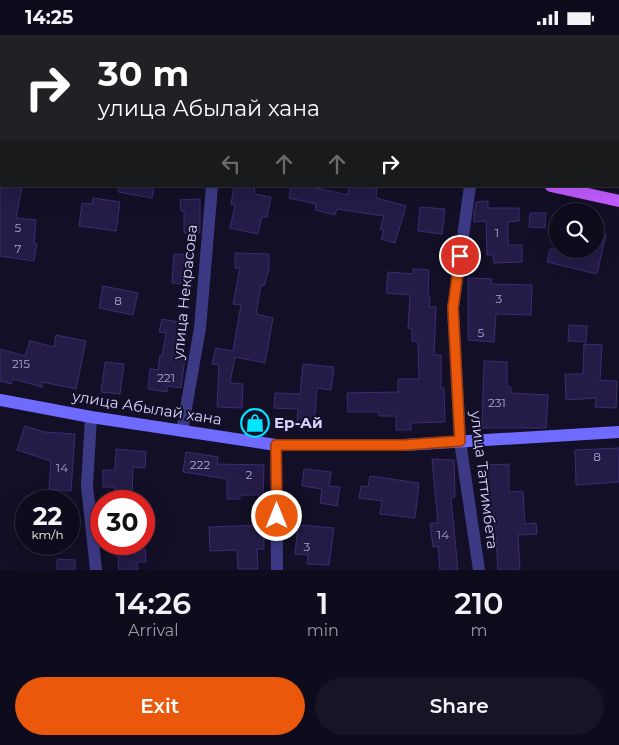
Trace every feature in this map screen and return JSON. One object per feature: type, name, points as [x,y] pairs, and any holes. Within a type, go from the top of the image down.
[{"type":"main road","points":[[556,187],[619,201]]},
{"type":"street","name":"улица Некрасова","points":[[182,431],[200,328],[212,187]]},
{"type":"street","name":"улица Таттимбета","points":[[470,187],[453,308],[460,441],[480,570]]},
{"type":"street","name":"улица Абылай хана","points":[[0,400],[91,417],[276,445],[404,445],[619,431]]},
{"type":"street","points":[[91,417],[87,487],[96,570]]},
{"type":"street","points":[[276,445],[277,570]]},
{"type":"building","points":[[0,187],[22,187],[16,218],[36,220],[34,243],[37,243],[34,261],[0,256]]},
{"type":"building","points":[[119,187],[154,187],[152,198],[118,192]]},
{"type":"building","points":[[234,187],[255,187],[254,194],[271,197],[267,217],[262,217],[258,234],[230,228],[235,205],[231,204]]},
{"type":"building","points":[[291,187],[312,187],[348,195],[349,187],[363,187],[377,188],[376,198],[406,206],[395,243],[381,239],[384,230],[380,229],[384,216],[337,209],[335,215],[315,210],[316,204],[289,198]]},
{"type":"building","points":[[93,198],[120,202],[116,231],[79,226],[82,203],[92,204]]},
{"type":"building","points":[[200,199],[200,233],[184,233],[184,211],[181,211],[180,200]]},
{"type":"building","points":[[488,201],[488,208],[519,208],[519,221],[508,222],[508,245],[522,245],[522,262],[494,263],[493,255],[487,255],[486,221],[474,222],[474,214],[476,202]]},
{"type":"building","points":[[420,207],[445,209],[442,234],[418,231]]},
{"type":"building","points":[[530,213],[546,213],[545,228],[529,227]]},
{"type":"building","points":[[235,253],[269,254],[269,269],[264,286],[261,285],[256,314],[273,318],[265,363],[235,357],[230,383],[243,384],[242,408],[217,407],[219,365],[212,364],[216,348],[233,351],[241,305],[233,304],[240,268],[235,268]]},
{"type":"building","points":[[549,253],[549,258],[601,258],[597,274],[547,262]]},
{"type":"building","points":[[174,254],[192,255],[189,284],[172,283]]},
{"type":"building","points":[[413,269],[429,270],[429,307],[436,307],[434,355],[441,355],[441,388],[444,388],[445,422],[411,423],[411,430],[396,430],[396,416],[379,416],[379,412],[348,412],[347,393],[398,392],[398,379],[419,379],[418,342],[412,341],[412,329],[408,328],[410,295],[386,293],[388,272],[413,274]]},
{"type":"building","points":[[468,278],[492,279],[491,284],[532,285],[531,315],[496,314],[494,342],[468,340]]},
{"type":"building","points":[[103,286],[138,293],[133,315],[99,308]]},
{"type":"building","points":[[162,319],[185,323],[178,357],[185,358],[181,388],[167,386],[167,392],[148,389],[150,369],[158,370],[160,355],[162,356],[166,333],[159,332]]},
{"type":"building","points":[[569,325],[587,326],[586,342],[568,341]]},
{"type":"building","points":[[56,335],[86,341],[76,389],[43,382],[42,387],[13,379],[11,384],[0,381],[0,349],[25,356],[30,341],[54,347]]},
{"type":"building","points":[[584,344],[602,345],[600,380],[617,381],[616,408],[595,407],[596,398],[566,400],[565,374],[583,374]]},
{"type":"building","points":[[484,361],[507,362],[507,387],[511,387],[511,393],[548,395],[546,428],[482,428]]},
{"type":"building","points":[[105,362],[124,364],[120,394],[101,392]]},
{"type":"building","points":[[303,364],[334,367],[331,390],[317,388],[314,426],[297,424],[298,409],[274,408],[275,393],[300,394]]},
{"type":"building","points":[[25,426],[44,432],[75,434],[71,490],[49,489],[51,461],[17,450]]},
{"type":"building","points":[[619,448],[619,482],[576,485],[575,450]]},
{"type":"building","points":[[116,449],[146,452],[145,468],[133,467],[132,490],[115,490],[115,487],[103,487],[103,470],[115,470]]},
{"type":"building","points":[[186,452],[218,457],[217,464],[264,465],[263,495],[240,495],[240,499],[227,499],[227,479],[183,472]]},
{"type":"building","points":[[432,459],[454,460],[455,497],[451,498],[458,570],[440,570],[438,546],[433,547],[430,523],[438,523]]},
{"type":"building","points":[[509,464],[509,492],[523,491],[525,524],[536,523],[537,534],[518,535],[520,570],[498,570],[493,514],[491,514],[488,482],[485,482],[485,465]]},
{"type":"building","points":[[304,469],[331,472],[329,486],[340,487],[337,506],[320,503],[322,489],[302,486]]},
{"type":"building","points":[[370,476],[419,483],[415,518],[380,514],[382,501],[359,498],[361,486],[368,487]]},
{"type":"building","points":[[264,525],[264,549],[257,549],[258,569],[238,569],[237,550],[210,551],[209,527]]},
{"type":"building","points":[[298,525],[334,528],[329,565],[307,564],[308,555],[295,554]]},
{"type":"building","points":[[118,555],[145,555],[146,562],[137,562],[138,570],[119,570]]},
{"type":"building","points":[[57,559],[75,560],[75,570],[57,570]]},
{"type":"place","name":"Ер-Ай","points":[[255,423]]},
{"type":"route","points":[[277,516],[276,445],[404,445],[460,441],[453,308],[460,256]]}]
